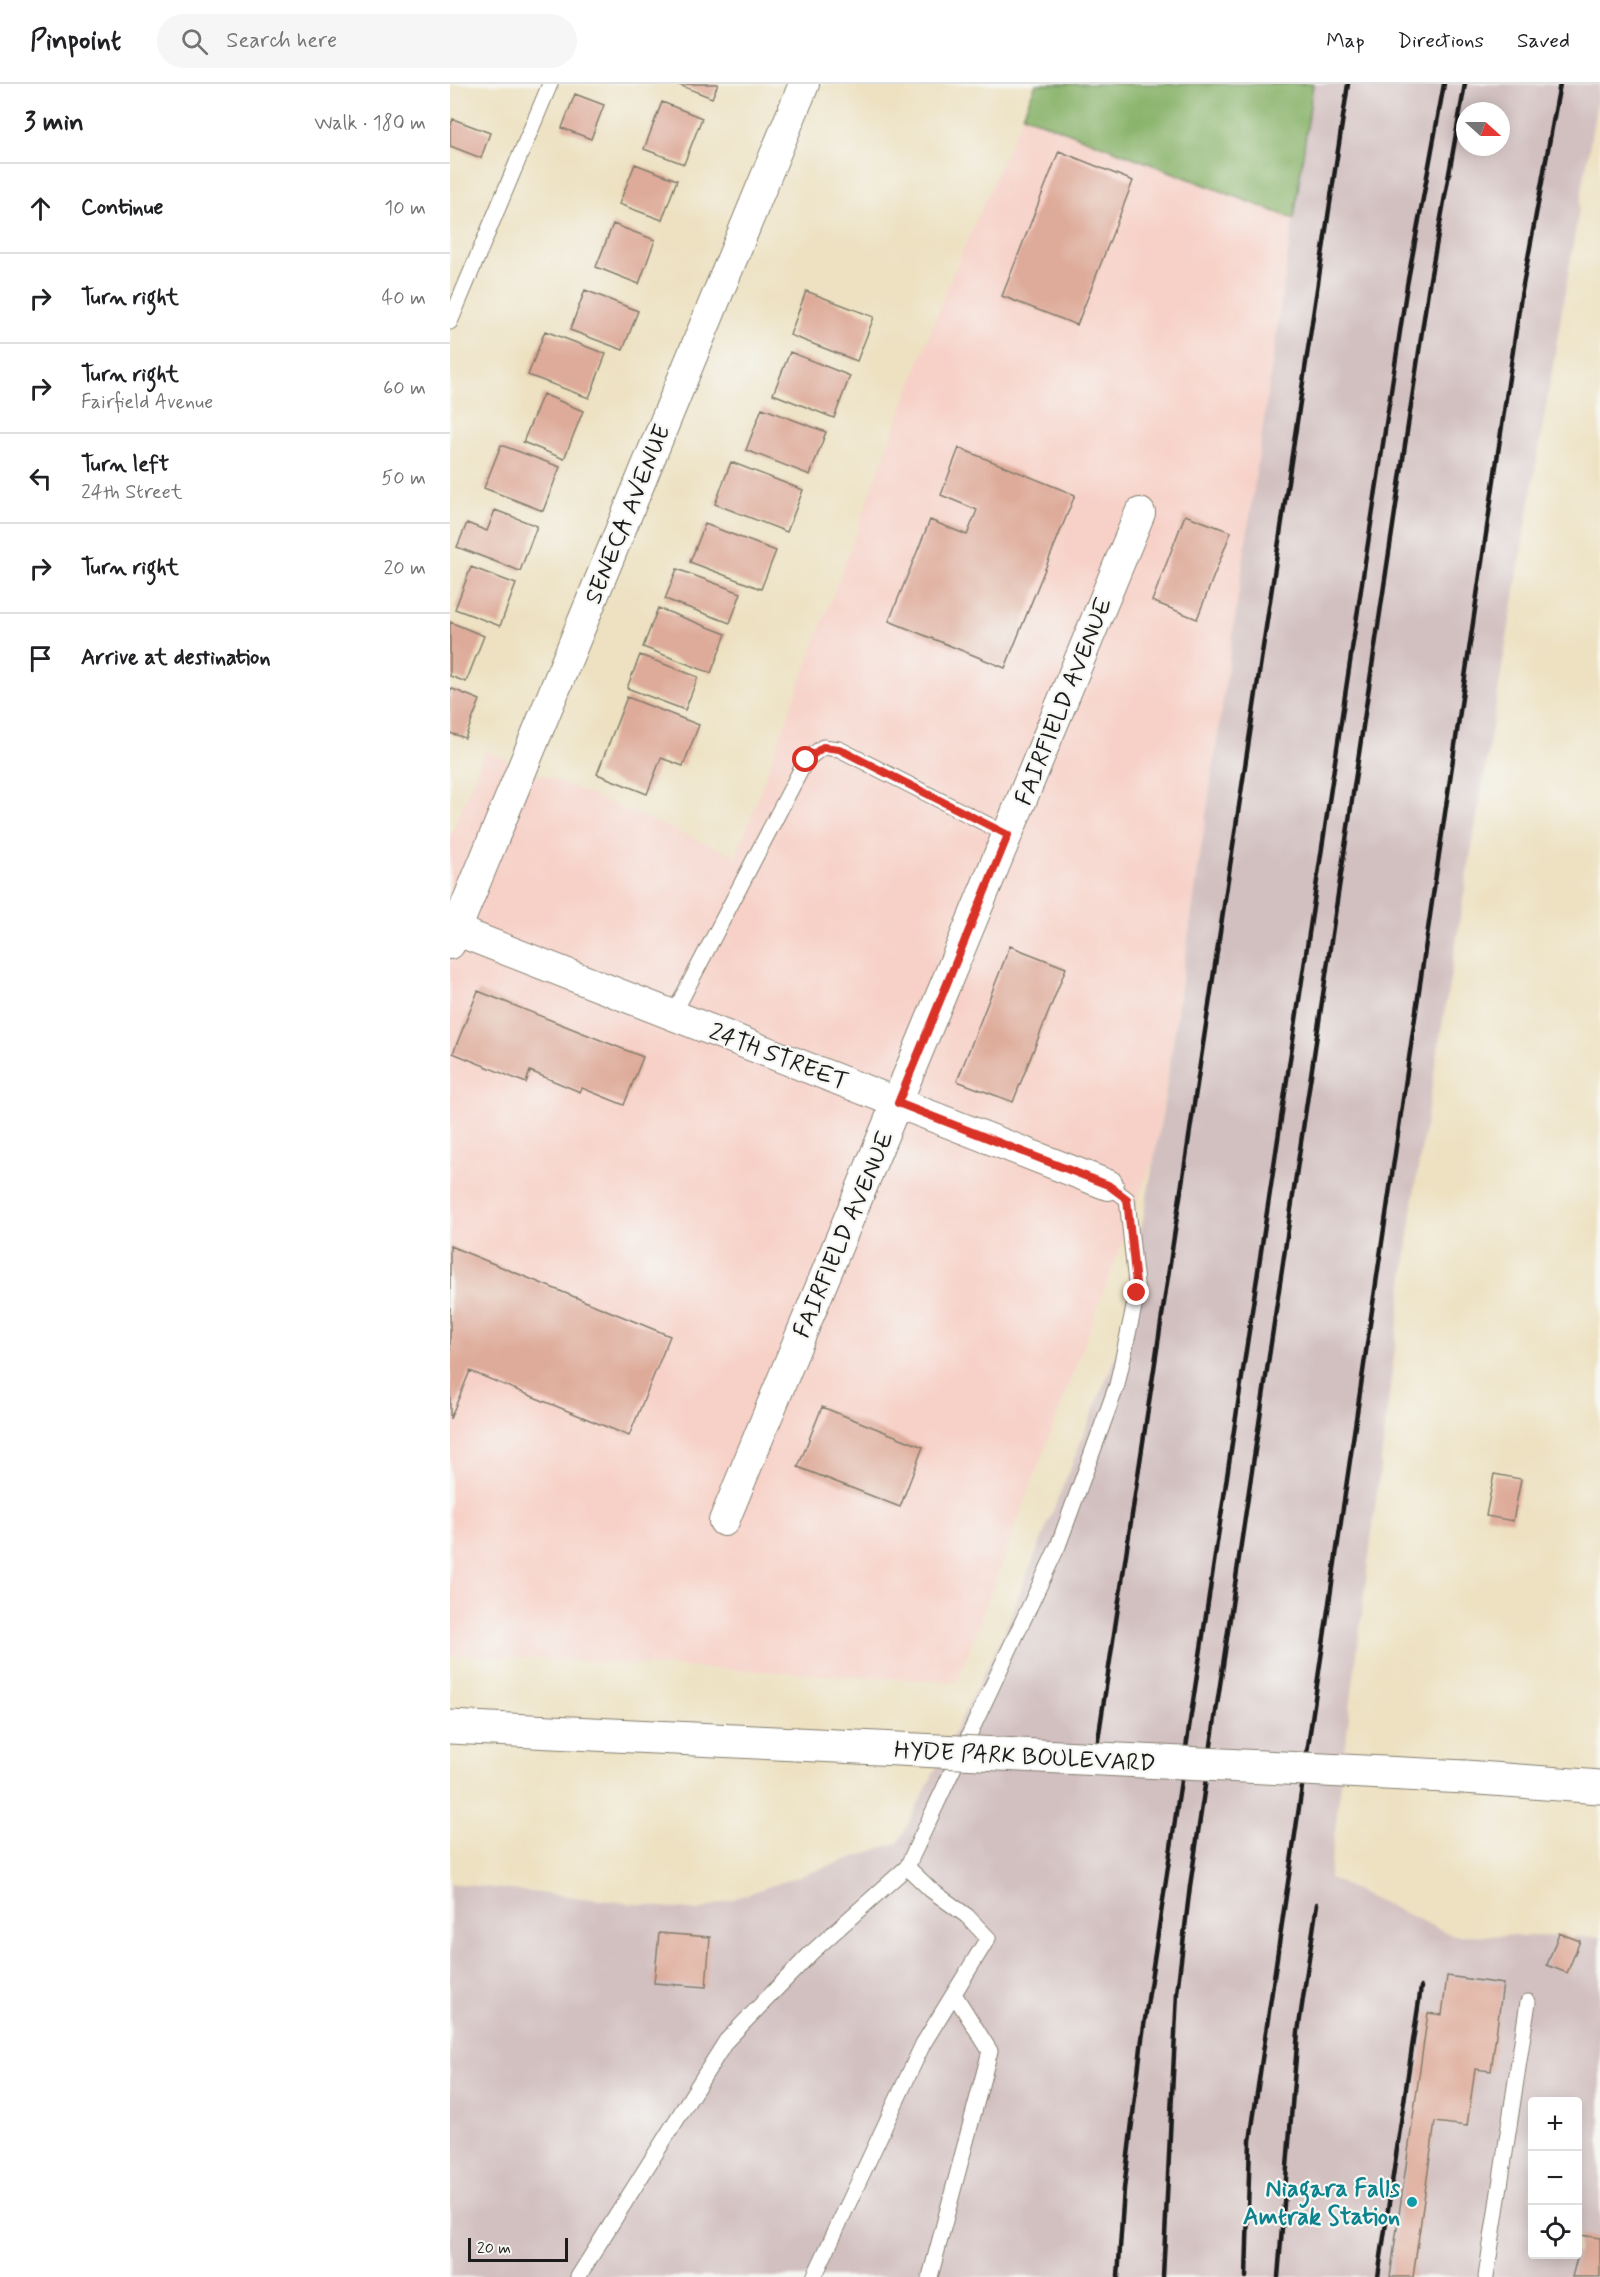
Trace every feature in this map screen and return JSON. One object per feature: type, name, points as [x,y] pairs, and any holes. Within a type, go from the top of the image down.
[{"type":"main road","name":"HYDE PARK BOULEVARD","points":[[450,1727],[1465,1777],[1600,1787]]},
{"type":"street","name":"SENECA AVENUE","points":[[452,934],[804,84]]},
{"type":"street","name":"FAIRFIELD AVENUE","points":[[724,1521],[1140,513]]},
{"type":"street","name":"24TH STREET","points":[[452,934],[674,1015],[1108,1185]]},
{"type":"lane","points":[[450,322],[550,84]]},
{"type":"lane","points":[[674,1015],[806,760],[823,747],[839,749],[1008,835]]},
{"type":"lane","points":[[578,2277],[726,2041],[812,1953],[907,1866],[1058,1546],[1117,1385],[1137,1293],[1127,1199],[1108,1185]]},
{"type":"lane","points":[[814,2277],[923,2044],[988,1938],[967,1916],[931,1890],[907,1866]]},
{"type":"lane","points":[[930,2277],[990,2051],[954,1994]]},
{"type":"lane","points":[[1486,2277],[1528,2002]]},
{"type":"shaded area","points":[[1313,84],[1600,84],[1415,1187],[1329,1878],[1452,1935],[1600,1937],[1600,2277],[450,2277],[450,1883],[698,1911],[899,1842],[1000,1642],[1119,1348],[1162,1116]]},
{"type":"shaded area","points":[[1023,115],[1294,219],[1156,1152],[957,1682],[450,1654],[450,837],[485,751],[736,856],[949,282]]},
{"type":"green space","points":[[1036,84],[1313,84],[1294,219],[1023,115]]},
{"type":"building","points":[[677,84],[718,84],[712,98]]},
{"type":"building","points":[[575,94],[604,105],[591,139],[562,128]]},
{"type":"building","points":[[662,102],[702,118],[684,164],[644,149]]},
{"type":"building","points":[[453,119],[490,133],[481,158],[450,146],[450,128]]},
{"type":"building","points":[[1059,151],[1133,181],[1077,325],[1002,296]]},
{"type":"building","points":[[635,164],[677,180],[662,220],[619,204]]},
{"type":"building","points":[[613,224],[655,240],[639,284],[596,267]]},
{"type":"building","points":[[585,290],[638,311],[623,350],[570,330]]},
{"type":"building","points":[[806,291],[874,317],[857,361],[790,335]]},
{"type":"building","points":[[545,331],[606,354],[589,398],[528,375]]},
{"type":"building","points":[[790,352],[850,376],[834,418],[773,394]]},
{"type":"building","points":[[543,394],[583,411],[564,459],[523,442]]},
{"type":"building","points":[[762,408],[826,432],[810,475],[746,450]]},
{"type":"building","points":[[501,445],[560,467],[543,511],[484,488]]},
{"type":"building","points":[[959,448],[1075,495],[1005,668],[889,621],[930,520],[967,535],[977,510],[941,495]]},
{"type":"building","points":[[731,462],[803,490],[787,532],[715,504]]},
{"type":"building","points":[[495,510],[537,526],[520,571],[457,547],[467,523],[487,531]]},
{"type":"building","points":[[1185,515],[1231,532],[1197,619],[1152,601]]},
{"type":"building","points":[[705,524],[776,551],[761,589],[690,562]]},
{"type":"building","points":[[471,567],[516,584],[500,626],[455,609]]},
{"type":"building","points":[[677,569],[741,593],[730,623],[665,599]]},
{"type":"building","points":[[658,608],[726,634],[711,673],[643,647]]},
{"type":"building","points":[[450,622],[484,636],[466,682],[450,676]]},
{"type":"building","points":[[640,655],[698,677],[685,710],[627,688]]},
{"type":"building","points":[[450,688],[480,700],[465,738],[450,733]]},
{"type":"building","points":[[627,697],[699,725],[683,766],[661,758],[647,794],[597,774]]},
{"type":"building","points":[[1010,946],[1066,968],[1013,1102],[957,1081]]},
{"type":"building","points":[[478,991],[643,1057],[624,1105],[582,1088],[580,1092],[530,1071],[526,1083],[453,1053]]},
{"type":"building","points":[[450,1246],[670,1336],[629,1436],[470,1371],[450,1419]]},
{"type":"building","points":[[822,1407],[923,1447],[900,1507],[798,1467]]},
{"type":"building","points":[[1494,1474],[1521,1479],[1513,1521],[1486,1516]]},
{"type":"building","points":[[659,1933],[710,1937],[706,1987],[654,1983]]},
{"type":"building","points":[[1559,1933],[1580,1941],[1567,1973],[1547,1965]]},
{"type":"building","name":"Niagara Falls Amtrak Station","points":[[1447,1976],[1503,1984],[1491,2071],[1475,2069],[1467,2126],[1435,2122],[1413,2277],[1390,2277],[1428,2013],[1442,2015]]},
{"type":"building","points":[[1582,2235],[1600,2238],[1600,2277],[1572,2277],[1577,2259],[1582,2259]]},
{"type":"railway","points":[[1098,1740],[1348,84]]},
{"type":"railway","points":[[1118,2277],[1124,2189],[1142,2039],[1407,285],[1444,84]]},
{"type":"railway","points":[[1163,2277],[1177,1993],[1190,1886],[1428,291],[1465,84]]},
{"type":"railway","points":[[1246,2277],[1250,2141],[1521,296],[1560,84]]},
{"type":"railway","points":[[1278,2277],[1298,2032],[1317,1904]]},
{"type":"railway","points":[[1378,2277],[1421,1987]]},
{"type":"place","name":"Niagara Falls Amtrak Station","points":[[1412,2202]]},
{"type":"route","points":[[806,760],[823,747],[839,749],[1008,835],[898,1103],[1108,1185],[1127,1199],[1137,1293]]}]
